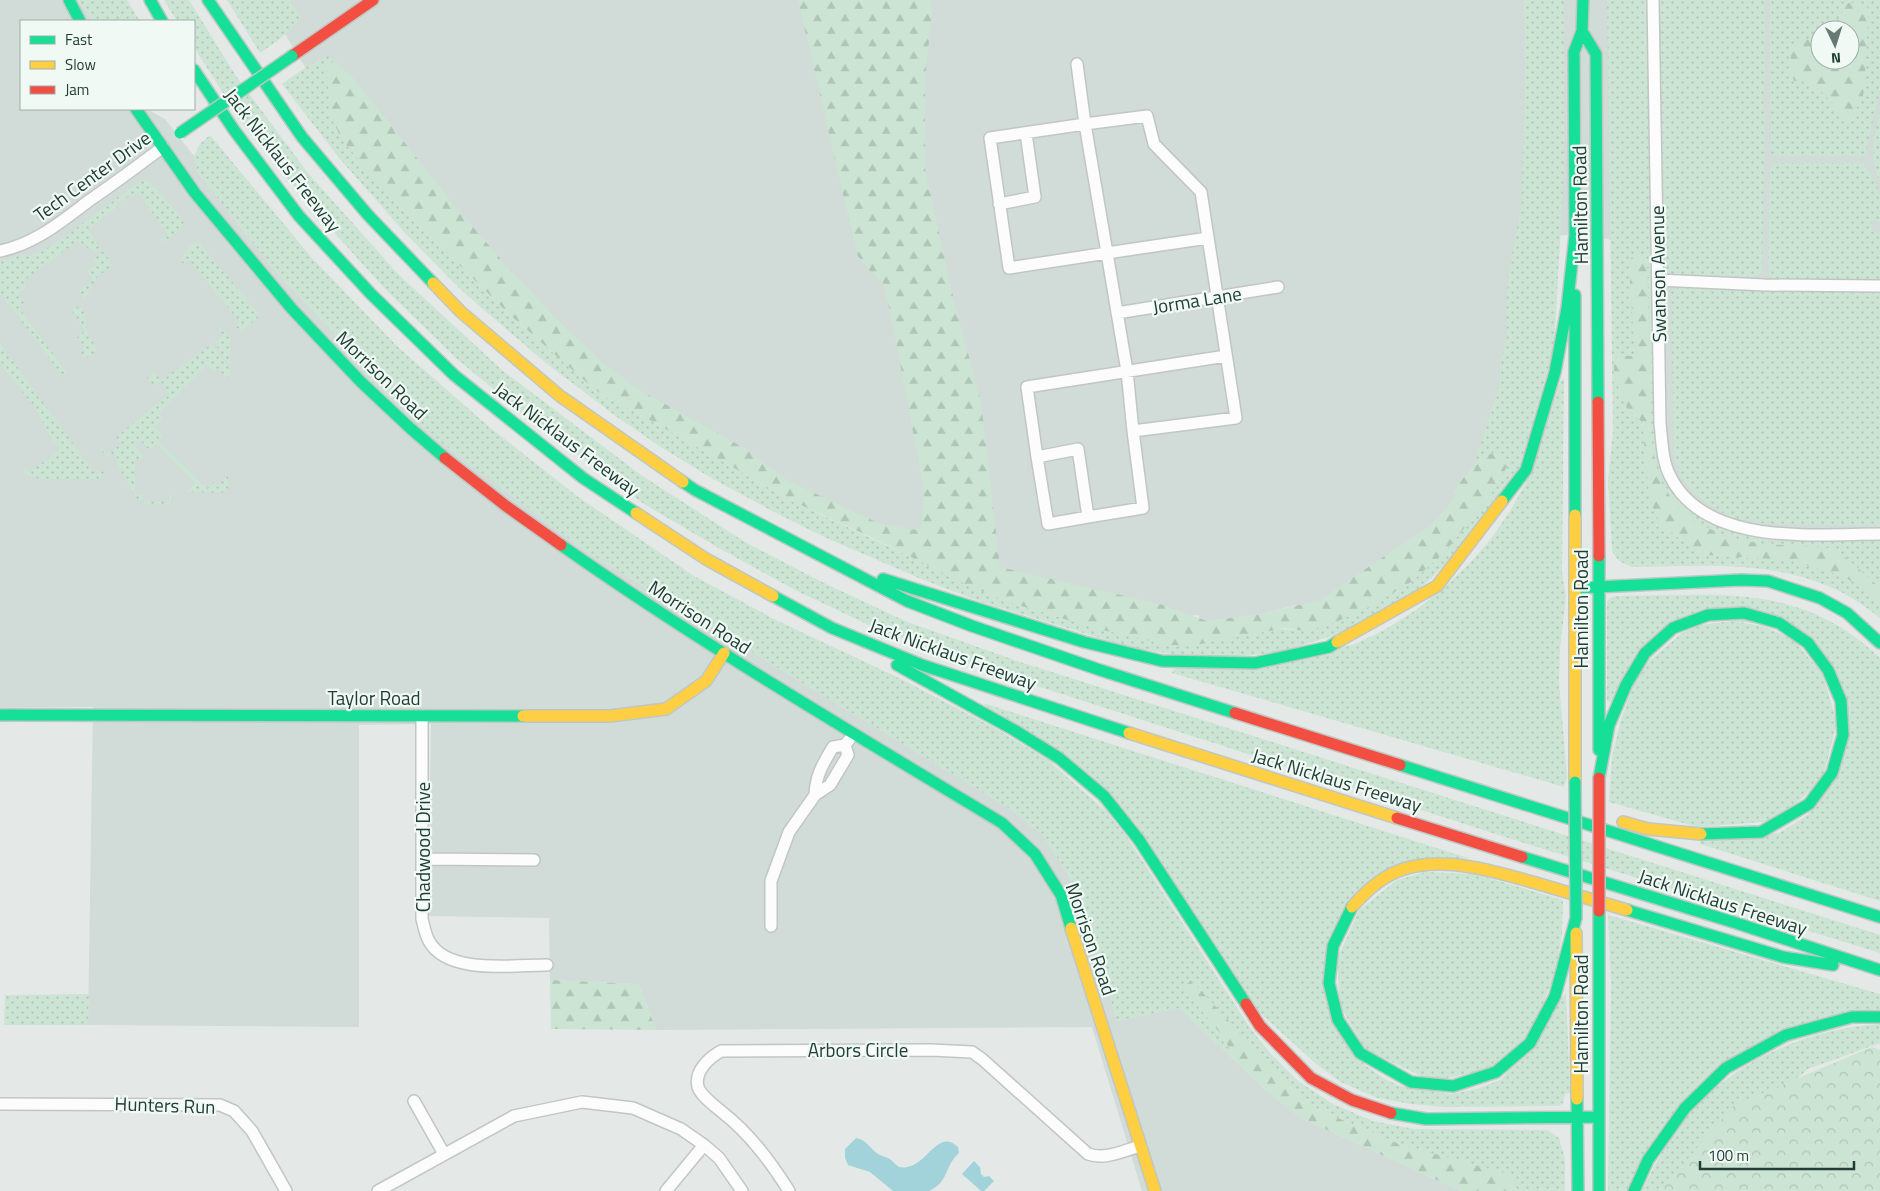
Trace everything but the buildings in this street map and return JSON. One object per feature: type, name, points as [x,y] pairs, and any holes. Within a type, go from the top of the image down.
[{"type":"main road","points":[[69,0],[79,20]]},
{"type":"main road","points":[[150,0],[161,20]]},
{"type":"main road","name":"Jack Nicklaus Freeway","points":[[208,0],[302,137],[368,215],[461,312],[560,396],[696,490],[907,601],[972,626],[1100,670],[1880,917]]},
{"type":"main road","name":"Tech Center Drive","points":[[163,147],[180,133],[373,0]]},
{"type":"main road","name":"Hamilton Road","points":[[1578,1191],[1575,782],[1574,52],[1582,31],[1583,0]]},
{"type":"main road","name":"Hamilton Road","points":[[1582,31],[1596,54],[1598,236],[1599,1191]]},
{"type":"main road","name":"Jack Nicklaus Freeway","points":[[195,72],[234,130],[299,216],[371,294],[454,374],[583,478],[706,559],[832,628],[922,664],[1101,724],[1733,922],[1880,972]]},
{"type":"main road","name":"Morrison Road","points":[[137,110],[185,180],[264,278],[351,372],[410,428],[543,534],[601,574],[724,654],[1002,823],[1035,854],[1061,895],[1155,1191]]},
{"type":"main road","points":[[848,570],[919,589],[1084,642],[1162,661],[1255,663],[1329,647],[1437,586],[1526,470],[1555,372],[1567,308],[1575,235]]},
{"type":"main road","points":[[1576,588],[1741,580],[1768,582],[1820,598],[1847,613],[1880,642]]},
{"type":"main road","points":[[1336,745],[1648,829],[1706,834],[1761,832],[1809,804],[1832,773],[1843,735],[1840,701],[1828,670],[1808,643],[1779,623],[1744,613],[1708,615],[1673,628],[1645,653],[1626,685],[1609,725],[1599,778]]},
{"type":"main road","points":[[832,628],[1014,730],[1059,758],[1104,796],[1139,840],[1260,1026],[1311,1078],[1352,1100],[1390,1113],[1426,1119],[1598,1117]]},
{"type":"main road","name":"Taylor Road","points":[[0,715],[610,716],[666,708],[706,680],[724,654]]},
{"type":"main road","points":[[1576,918],[1555,996],[1530,1043],[1496,1072],[1453,1086],[1410,1082],[1360,1053],[1338,1020],[1329,983],[1333,946],[1349,911],[1362,896],[1383,879],[1404,869],[1431,865],[1466,866],[1501,873],[1783,957],[1880,972]]},
{"type":"main road","points":[[1634,1191],[1648,1160],[1684,1108],[1726,1068],[1786,1035],[1852,1017],[1880,1017]]},
{"type":"street","name":"Swanson Avenue","points":[[1653,0],[1660,423],[1664,457],[1670,476],[1682,494],[1697,508],[1722,522],[1768,533],[1880,534]]},
{"type":"street","points":[[1078,64],[1085,124],[1127,371],[1143,508],[1048,524],[1027,387],[1127,371],[1226,356]]},
{"type":"street","points":[[1133,432],[1236,418],[1201,192],[1154,144],[1147,116],[990,138],[1009,268],[1208,238]]},
{"type":"street","points":[[999,204],[1035,198],[1026,133]]},
{"type":"street","name":"Tech Center Drive","points":[[0,251],[20,246],[54,227],[163,147]]},
{"type":"street","points":[[1658,280],[1765,285],[1880,286]]},
{"type":"street","name":"Jorma Lane","points":[[1117,313],[1278,287]]},
{"type":"street","points":[[1037,456],[1078,449],[1088,517]]},
{"type":"street","name":"Chadwood Drive","points":[[422,716],[422,919],[429,942],[446,958],[469,966],[547,965]]},
{"type":"street","points":[[815,795],[819,772],[833,747],[845,744],[854,734]]},
{"type":"street","points":[[771,926],[771,881],[789,832],[815,795],[830,785],[848,755],[845,744]]},
{"type":"street","points":[[422,859],[534,860]]},
{"type":"street","name":"Arbors Circle","points":[[789,1191],[754,1140],[714,1105],[699,1089],[697,1080],[699,1071],[712,1056],[721,1051],[930,1050],[972,1052],[1088,1154],[1096,1157],[1108,1156],[1140,1146]]},
{"type":"street","points":[[414,1101],[444,1154]]},
{"type":"street","points":[[378,1191],[514,1116],[582,1102],[634,1108],[681,1128],[719,1158],[742,1191]]},
{"type":"street","name":"Hunters Run","points":[[0,1104],[220,1105],[234,1111],[252,1131],[286,1191]]},
{"type":"street","points":[[666,1191],[704,1145]]},
{"type":"shaded area","points":[[0,0],[78,0],[91,20],[20,20],[20,110],[149,110],[165,119],[194,156],[198,173],[272,267],[336,335],[346,353],[439,441],[584,550],[1012,810],[1043,835],[1068,874],[1083,906],[1117,1021],[1179,1008],[1268,1092],[1301,1118],[1461,1191],[1142,1191],[1092,1027],[656,1030],[639,984],[550,980],[549,918],[428,916],[431,724],[359,725],[359,1027],[88,1025],[93,707],[0,708]]},
{"type":"shaded area","points":[[264,0],[1880,0],[1880,605],[1667,526],[1611,240],[1586,233],[1534,238],[1494,448],[1455,492],[1450,506],[1433,523],[1324,603],[1297,605],[1260,614],[1207,621],[1199,618],[1199,615],[1188,616],[1008,575],[854,526],[655,421],[337,119]]},
{"type":"green space","points":[[78,0],[127,0],[139,20],[91,20]]},
{"type":"green space","points":[[164,0],[189,0],[236,76],[308,173],[398,274],[502,370],[641,475],[745,542],[820,581],[905,621],[1017,661],[1880,935],[1880,953],[1508,838],[1009,677],[873,627],[795,590],[644,504],[538,426],[457,359],[386,290],[313,209],[238,117],[195,49],[195,20],[176,20]]},
{"type":"green space","points":[[227,0],[290,0],[301,18],[280,39],[260,53]]},
{"type":"green space","points":[[798,0],[931,0],[932,12],[925,78],[925,168],[951,289],[981,402],[1000,567],[1163,605],[1207,621],[1260,614],[1320,600],[1433,523],[1450,506],[1457,486],[1482,455],[1497,454],[1509,463],[1488,499],[1444,553],[1411,582],[1371,606],[1329,625],[1303,631],[1285,628],[1195,645],[1168,645],[1094,628],[1005,601],[965,584],[877,540],[792,501],[636,412],[612,401],[594,389],[507,312],[387,194],[343,141],[331,118],[326,67],[335,61],[351,75],[459,211],[505,264],[554,316],[604,364],[640,390],[744,448],[789,481],[880,524],[917,530],[921,525],[924,491],[892,320],[883,283],[857,255]]},
{"type":"green space","points":[[1524,0],[1564,0],[1564,172],[1554,349],[1520,466],[1466,544],[1421,588],[1345,632],[1276,653],[1206,659],[1132,648],[979,601],[921,579],[822,536],[776,513],[713,479],[659,446],[546,363],[462,291],[405,233],[340,159],[282,84],[327,55],[335,61],[326,67],[329,95],[387,194],[507,312],[594,389],[612,401],[636,412],[792,501],[1005,601],[1304,631],[1411,582],[1482,455],[1474,463],[1499,386],[1500,367],[1507,337],[1506,305],[1509,272],[1521,207],[1525,85]]},
{"type":"green space","points":[[1607,0],[1649,0],[1665,478],[1681,502],[1695,515],[1728,531],[1773,542],[1880,540],[1880,588],[1844,556],[1736,540],[1696,523],[1676,505],[1663,486],[1656,466],[1651,437],[1647,259],[1631,258],[1630,281],[1634,341],[1637,357],[1627,408],[1642,422],[1661,523],[1691,548],[1706,555],[1788,560],[1838,574],[1859,585],[1880,601],[1880,618],[1839,591],[1789,574],[1737,567],[1632,567],[1619,561],[1612,550],[1608,481],[1613,430]]},
{"type":"green space","points":[[1660,0],[1765,0],[1762,268],[1760,274],[1754,279],[1679,277],[1670,274],[1665,268]]},
{"type":"green space","points":[[1770,0],[1880,0],[1880,89],[1864,156],[1774,156],[1771,154]]},
{"type":"green space","points":[[1858,2],[1866,5],[1869,11],[1863,97],[1845,124],[1825,95],[1807,82],[1794,81],[1790,71],[1791,48],[1799,41],[1810,39],[1810,70],[1860,70],[1860,20],[1837,20],[1848,3]]},
{"type":"green space","points":[[1880,109],[1880,182],[1874,163],[1873,146]]},
{"type":"green space","points":[[210,135],[312,258],[398,347],[488,426],[577,496],[694,576],[778,621],[899,678],[993,727],[1058,766],[1098,801],[1127,837],[1250,1028],[1270,1053],[1298,1081],[1333,1104],[1373,1121],[1414,1129],[1547,1130],[1559,1138],[1565,1159],[1565,1191],[1511,1191],[1514,1182],[1402,1145],[1319,1110],[1291,1088],[1191,981],[1184,988],[1224,1038],[1235,1061],[1179,1008],[1117,1021],[1083,906],[1068,874],[1043,835],[1012,810],[584,550],[439,441],[373,383],[346,353],[336,335],[272,267],[198,173],[194,156],[200,144]]},
{"type":"green space","points":[[1859,163],[1867,168],[1875,181],[1880,196],[1880,221],[1872,221],[1872,232],[1880,232],[1880,283],[1775,280],[1770,274],[1768,263],[1770,171],[1772,164]]},
{"type":"green space","points":[[140,181],[150,182],[177,212],[184,223],[165,242],[162,241],[162,238],[168,234],[138,193],[118,203],[117,207],[88,229],[101,249],[95,254],[89,247],[85,249],[78,241],[23,281],[27,287],[18,294],[25,303],[19,308],[67,372],[62,376],[2,295],[0,296],[0,261],[26,254],[28,257],[53,245]]},
{"type":"green space","points":[[199,242],[259,314],[258,318],[241,331],[235,326],[240,322],[189,260],[184,264],[180,260],[192,244]]},
{"type":"green space","points":[[103,251],[113,265],[98,276],[85,299],[79,291],[93,281],[87,271],[96,265],[93,259]]},
{"type":"green space","points":[[1635,255],[1642,255],[1647,259],[1651,437],[1656,466],[1663,486],[1676,505],[1696,523],[1736,540],[1829,548],[1844,556],[1880,588],[1880,601],[1859,585],[1838,574],[1788,560],[1706,555],[1691,548],[1661,523],[1655,514],[1649,493],[1642,422],[1627,408],[1614,372],[1614,362],[1618,356],[1637,356],[1634,341],[1630,281],[1631,258]]},
{"type":"green space","points":[[1678,286],[1880,290],[1880,526],[1768,524],[1732,518],[1704,502],[1689,487],[1680,474],[1674,455],[1671,292]]},
{"type":"green space","points":[[75,307],[82,308],[88,334],[98,350],[85,359],[80,350],[84,346],[77,337],[85,331],[72,311]]},
{"type":"green space","points":[[219,327],[232,340],[230,366],[214,342],[223,336],[218,329]]},
{"type":"green space","points":[[0,343],[96,475],[104,471],[104,475],[98,479],[41,479],[25,475],[23,471],[25,467],[30,472],[60,449],[49,435],[37,411],[0,363]]},
{"type":"green space","points":[[212,344],[230,370],[230,377],[226,377],[218,369],[214,372],[207,365],[159,413],[163,419],[155,427],[163,435],[158,441],[207,488],[214,482],[219,485],[228,474],[228,489],[222,493],[186,492],[195,483],[156,444],[149,450],[141,441],[135,447],[145,457],[135,459],[135,494],[143,495],[143,501],[169,502],[170,493],[172,493],[172,504],[148,504],[137,499],[116,462],[118,459],[115,453],[106,457],[100,448],[108,454],[121,444],[116,437],[169,394],[160,382],[153,386],[147,378],[155,373],[161,380]]},
{"type":"green space","points":[[1564,379],[1562,572],[1566,597],[1560,648],[1559,681],[1567,777],[1564,787],[1172,673],[1174,669],[1353,645],[1386,629],[1416,610],[1469,564],[1491,539],[1510,511],[1526,483],[1561,380]]},
{"type":"green space","points":[[1723,595],[1756,598],[1788,605],[1819,616],[1850,633],[1880,658],[1880,901],[1700,844],[1701,839],[1779,833],[1808,815],[1848,713],[1795,627],[1687,617],[1612,702],[1607,701],[1607,601],[1616,596]]},
{"type":"green space","points":[[1733,621],[1762,626],[1793,639],[1823,675],[1837,723],[1822,780],[1776,821],[1697,827],[1609,802],[1612,757],[1620,723],[1632,688],[1646,664],[1682,633],[1700,625]]},
{"type":"green space","points":[[983,703],[1468,858],[1372,883],[1325,974],[1365,1065],[1383,1078],[1400,1086],[1451,1094],[1477,1089],[1502,1079],[1566,993],[1570,1093],[1565,1094],[1563,1103],[1559,1106],[1444,1107],[1377,1098],[1341,1082],[1315,1063],[1258,1011],[1150,850]]},
{"type":"green space","points":[[1425,872],[1475,874],[1563,900],[1562,933],[1556,973],[1530,1033],[1493,1069],[1432,1081],[1366,1050],[1340,1006],[1337,960],[1359,910],[1397,880]]},
{"type":"green space","points":[[1608,915],[1880,994],[1880,1011],[1723,1065],[1630,1191],[1608,1191],[1611,984]]},
{"type":"green space","points":[[550,980],[639,984],[656,1030],[551,1029]]},
{"type":"green space","points":[[1191,980],[1291,1088],[1319,1110],[1402,1145],[1512,1175],[1514,1182],[1511,1191],[1461,1191],[1301,1118],[1268,1092],[1235,1061],[1224,1038],[1183,988]]},
{"type":"green space","points":[[89,994],[88,1025],[4,1025],[5,995]]},
{"type":"green space","points":[[1880,1024],[1880,1043],[1808,1069],[1661,1191],[1642,1191],[1671,1137],[1702,1100],[1723,1082],[1771,1052],[1797,1041],[1852,1027]]},
{"type":"green space","points":[[1872,1047],[1880,1050],[1880,1191],[1660,1191],[1734,1105]]},
{"type":"water","points":[[856,1138],[863,1141],[881,1156],[889,1158],[902,1167],[907,1167],[921,1160],[939,1144],[945,1142],[951,1142],[958,1147],[959,1153],[951,1163],[944,1178],[936,1187],[929,1191],[893,1191],[870,1172],[848,1165],[845,1158],[845,1149]]},
{"type":"water","points":[[974,1161],[980,1167],[981,1174],[984,1177],[989,1176],[994,1181],[984,1191],[981,1191],[962,1174]]},
{"type":"traffic: fast","points":[[69,0],[79,20]]},
{"type":"traffic: fast","points":[[150,0],[161,20]]},
{"type":"traffic: fast","points":[[208,0],[302,137],[368,215],[433,283]]},
{"type":"traffic: fast","points":[[1575,249],[1574,52],[1582,31],[1583,0]]},
{"type":"traffic: fast","points":[[1582,31],[1596,54],[1598,402]]},
{"type":"traffic: fast","points":[[180,133],[292,56]]},
{"type":"traffic: fast","points":[[195,72],[234,130],[299,216],[371,294],[454,375],[583,478],[636,513]]},
{"type":"traffic: fast","points":[[137,110],[195,193],[292,309],[361,382],[445,458]]},
{"type":"traffic: fast","points":[[1502,501],[1526,470],[1555,372],[1567,308],[1575,235]]},
{"type":"traffic: fast","points":[[1575,295],[1575,515]]},
{"type":"traffic: fast","points":[[683,482],[907,601],[972,626],[1100,670],[1235,713]]},
{"type":"traffic: fast","points":[[561,545],[724,653],[1002,823],[1035,854],[1061,895],[1071,928]]},
{"type":"traffic: fast","points":[[1599,556],[1599,750]]},
{"type":"traffic: fast","points":[[883,579],[1084,642],[1162,661],[1255,663],[1329,647],[1337,642]]},
{"type":"traffic: fast","points":[[1576,588],[1741,580],[1768,581],[1820,598],[1847,613],[1880,643]]},
{"type":"traffic: fast","points":[[773,596],[832,628],[922,665],[1129,733]]},
{"type":"traffic: fast","points":[[1599,778],[1609,725],[1626,685],[1645,653],[1673,628],[1708,615],[1744,613],[1779,623],[1808,643],[1828,670],[1841,701],[1843,735],[1832,773],[1809,804],[1761,832],[1701,834]]},
{"type":"traffic: fast","points":[[897,665],[1014,730],[1059,758],[1104,796],[1139,840],[1246,1004]]},
{"type":"traffic: fast","points":[[0,715],[523,716]]},
{"type":"traffic: fast","points":[[1400,765],[1880,917]]},
{"type":"traffic: fast","points":[[1575,782],[1576,918]]},
{"type":"traffic: fast","points":[[1522,857],[1733,922],[1880,970]]},
{"type":"traffic: fast","points":[[1352,907],[1333,946],[1329,983],[1338,1020],[1360,1053],[1411,1082],[1453,1086],[1496,1072],[1530,1043],[1555,996],[1576,918]]},
{"type":"traffic: fast","points":[[1627,910],[1783,957],[1833,965]]},
{"type":"traffic: fast","points":[[1599,911],[1599,1191]]},
{"type":"traffic: fast","points":[[1634,1191],[1648,1160],[1685,1108],[1726,1068],[1786,1035],[1852,1017],[1880,1017]]},
{"type":"traffic: fast","points":[[1577,1099],[1578,1191]]},
{"type":"traffic: fast","points":[[1391,1113],[1426,1119],[1598,1117]]},
{"type":"traffic: slow","points":[[433,283],[461,312],[560,396],[683,482]]},
{"type":"traffic: slow","points":[[1337,642],[1437,586],[1502,501]]},
{"type":"traffic: slow","points":[[636,513],[706,559],[773,596]]},
{"type":"traffic: slow","points":[[1575,515],[1575,782]]},
{"type":"traffic: slow","points":[[523,716],[610,716],[666,709],[706,681],[724,653]]},
{"type":"traffic: slow","points":[[1129,733],[1397,818]]},
{"type":"traffic: slow","points":[[1623,822],[1648,829],[1701,834]]},
{"type":"traffic: slow","points":[[1352,907],[1369,890],[1389,875],[1421,865],[1439,864],[1457,865],[1494,872],[1627,910]]},
{"type":"traffic: slow","points":[[1071,928],[1155,1191]]},
{"type":"traffic: slow","points":[[1576,933],[1577,1099]]},
{"type":"traffic: jam","points":[[292,56],[373,0]]},
{"type":"traffic: jam","points":[[1598,402],[1599,556]]},
{"type":"traffic: jam","points":[[445,458],[506,506],[561,545]]},
{"type":"traffic: jam","points":[[1235,713],[1400,765]]},
{"type":"traffic: jam","points":[[1599,778],[1599,911]]},
{"type":"traffic: jam","points":[[1397,818],[1522,857]]},
{"type":"traffic: jam","points":[[1246,1004],[1260,1026],[1311,1078],[1352,1100],[1391,1113]]}]
